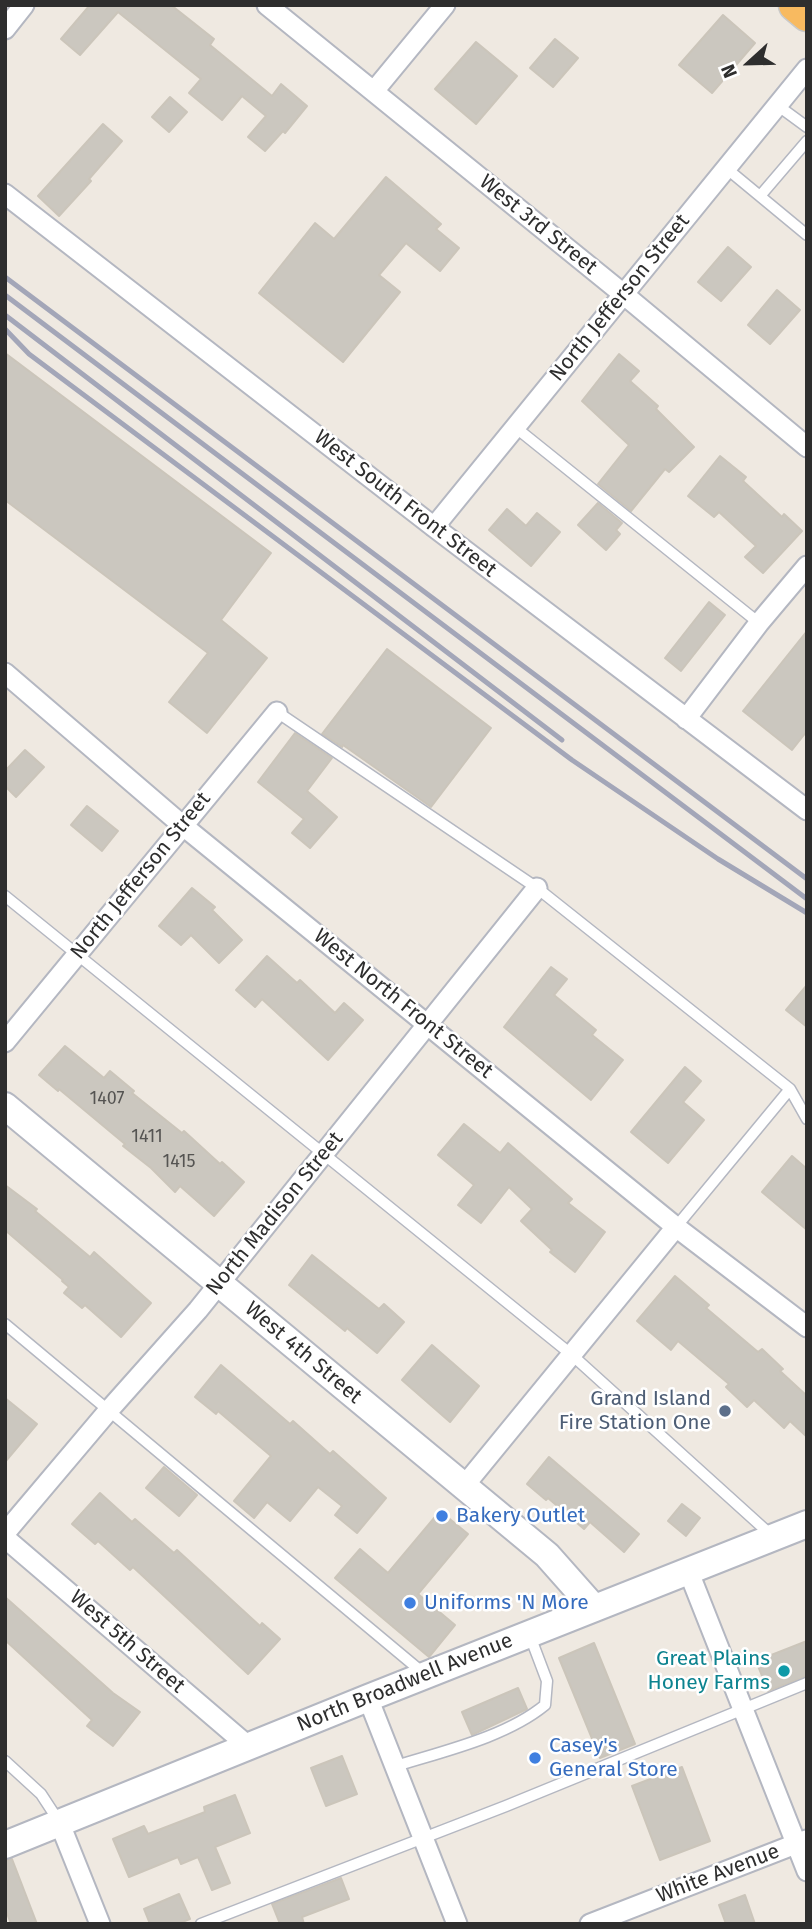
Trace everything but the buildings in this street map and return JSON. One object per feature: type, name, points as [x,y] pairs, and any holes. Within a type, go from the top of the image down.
[{"type":"highway","points":[[795,5],[807,15]]},
{"type":"main road","name":"West 4th Street","points":[[5,1105],[547,1555],[594,1608]]},
{"type":"main road","name":"North Broadwell Avenue","points":[[5,1845],[807,1524]]},
{"type":"street","points":[[5,29],[24,5]]},
{"type":"street","name":"West 3rd Street","points":[[267,5],[807,447]]},
{"type":"street","points":[[374,91],[445,5]]},
{"type":"street","name":"North Jefferson Street","points":[[434,527],[807,69]]},
{"type":"street","name":"West South Front Street","points":[[5,194],[434,527],[807,810]]},
{"type":"street","points":[[686,719],[759,623],[807,566]]},
{"type":"street","name":"West North Front Street","points":[[5,673],[182,825],[676,1227],[807,1327]]},
{"type":"street","name":"North Jefferson Street","points":[[5,1042],[277,712]]},
{"type":"street","name":"North Madison Street","points":[[5,1536],[109,1410],[220,1283],[537,888]]},
{"type":"street","points":[[464,1486],[676,1227]]},
{"type":"street","name":"West 5th Street","points":[[5,1536],[248,1746]]},
{"type":"street","points":[[688,1570],[743,1708],[801,1841],[807,1871]]},
{"type":"street","points":[[368,1698],[457,1924]]},
{"type":"street","points":[[60,1824],[100,1924]]},
{"type":"street","name":"White Avenue","points":[[590,1924],[801,1841]]},
{"type":"lane","points":[[777,105],[807,127]]},
{"type":"lane","points":[[760,196],[807,141]]},
{"type":"lane","points":[[726,168],[807,234]]},
{"type":"lane","points":[[515,428],[759,623]]},
{"type":"lane","points":[[277,712],[537,888],[790,1089],[807,1119]]},
{"type":"lane","points":[[5,896],[572,1355],[774,1538]]},
{"type":"lane","points":[[676,1227],[790,1089]]},
{"type":"lane","points":[[5,1324],[425,1675]]},
{"type":"lane","points":[[396,1766],[470,1742],[529,1718],[545,1705],[547,1681],[529,1634]]},
{"type":"lane","points":[[201,1924],[506,1806],[807,1683]]},
{"type":"lane","points":[[5,1761],[41,1794],[60,1824]]},
{"type":"railway","points":[[5,277],[807,879]]},
{"type":"railway","points":[[5,295],[807,899]]},
{"type":"railway","points":[[5,315],[562,740]]},
{"type":"railway","points":[[5,329],[29,354],[572,760],[718,859],[807,913]]},
{"type":"place","name":"Grand Island Fire Station One","points":[[725,1411]]},
{"type":"place","name":"Bakery Outlet","points":[[442,1516]]},
{"type":"place","name":"Uniforms 'N More","points":[[410,1603]]},
{"type":"place","name":"Great Plains Honey Farms","points":[[784,1671]]},
{"type":"place","name":"Casey's General Store","points":[[535,1758]]}]
